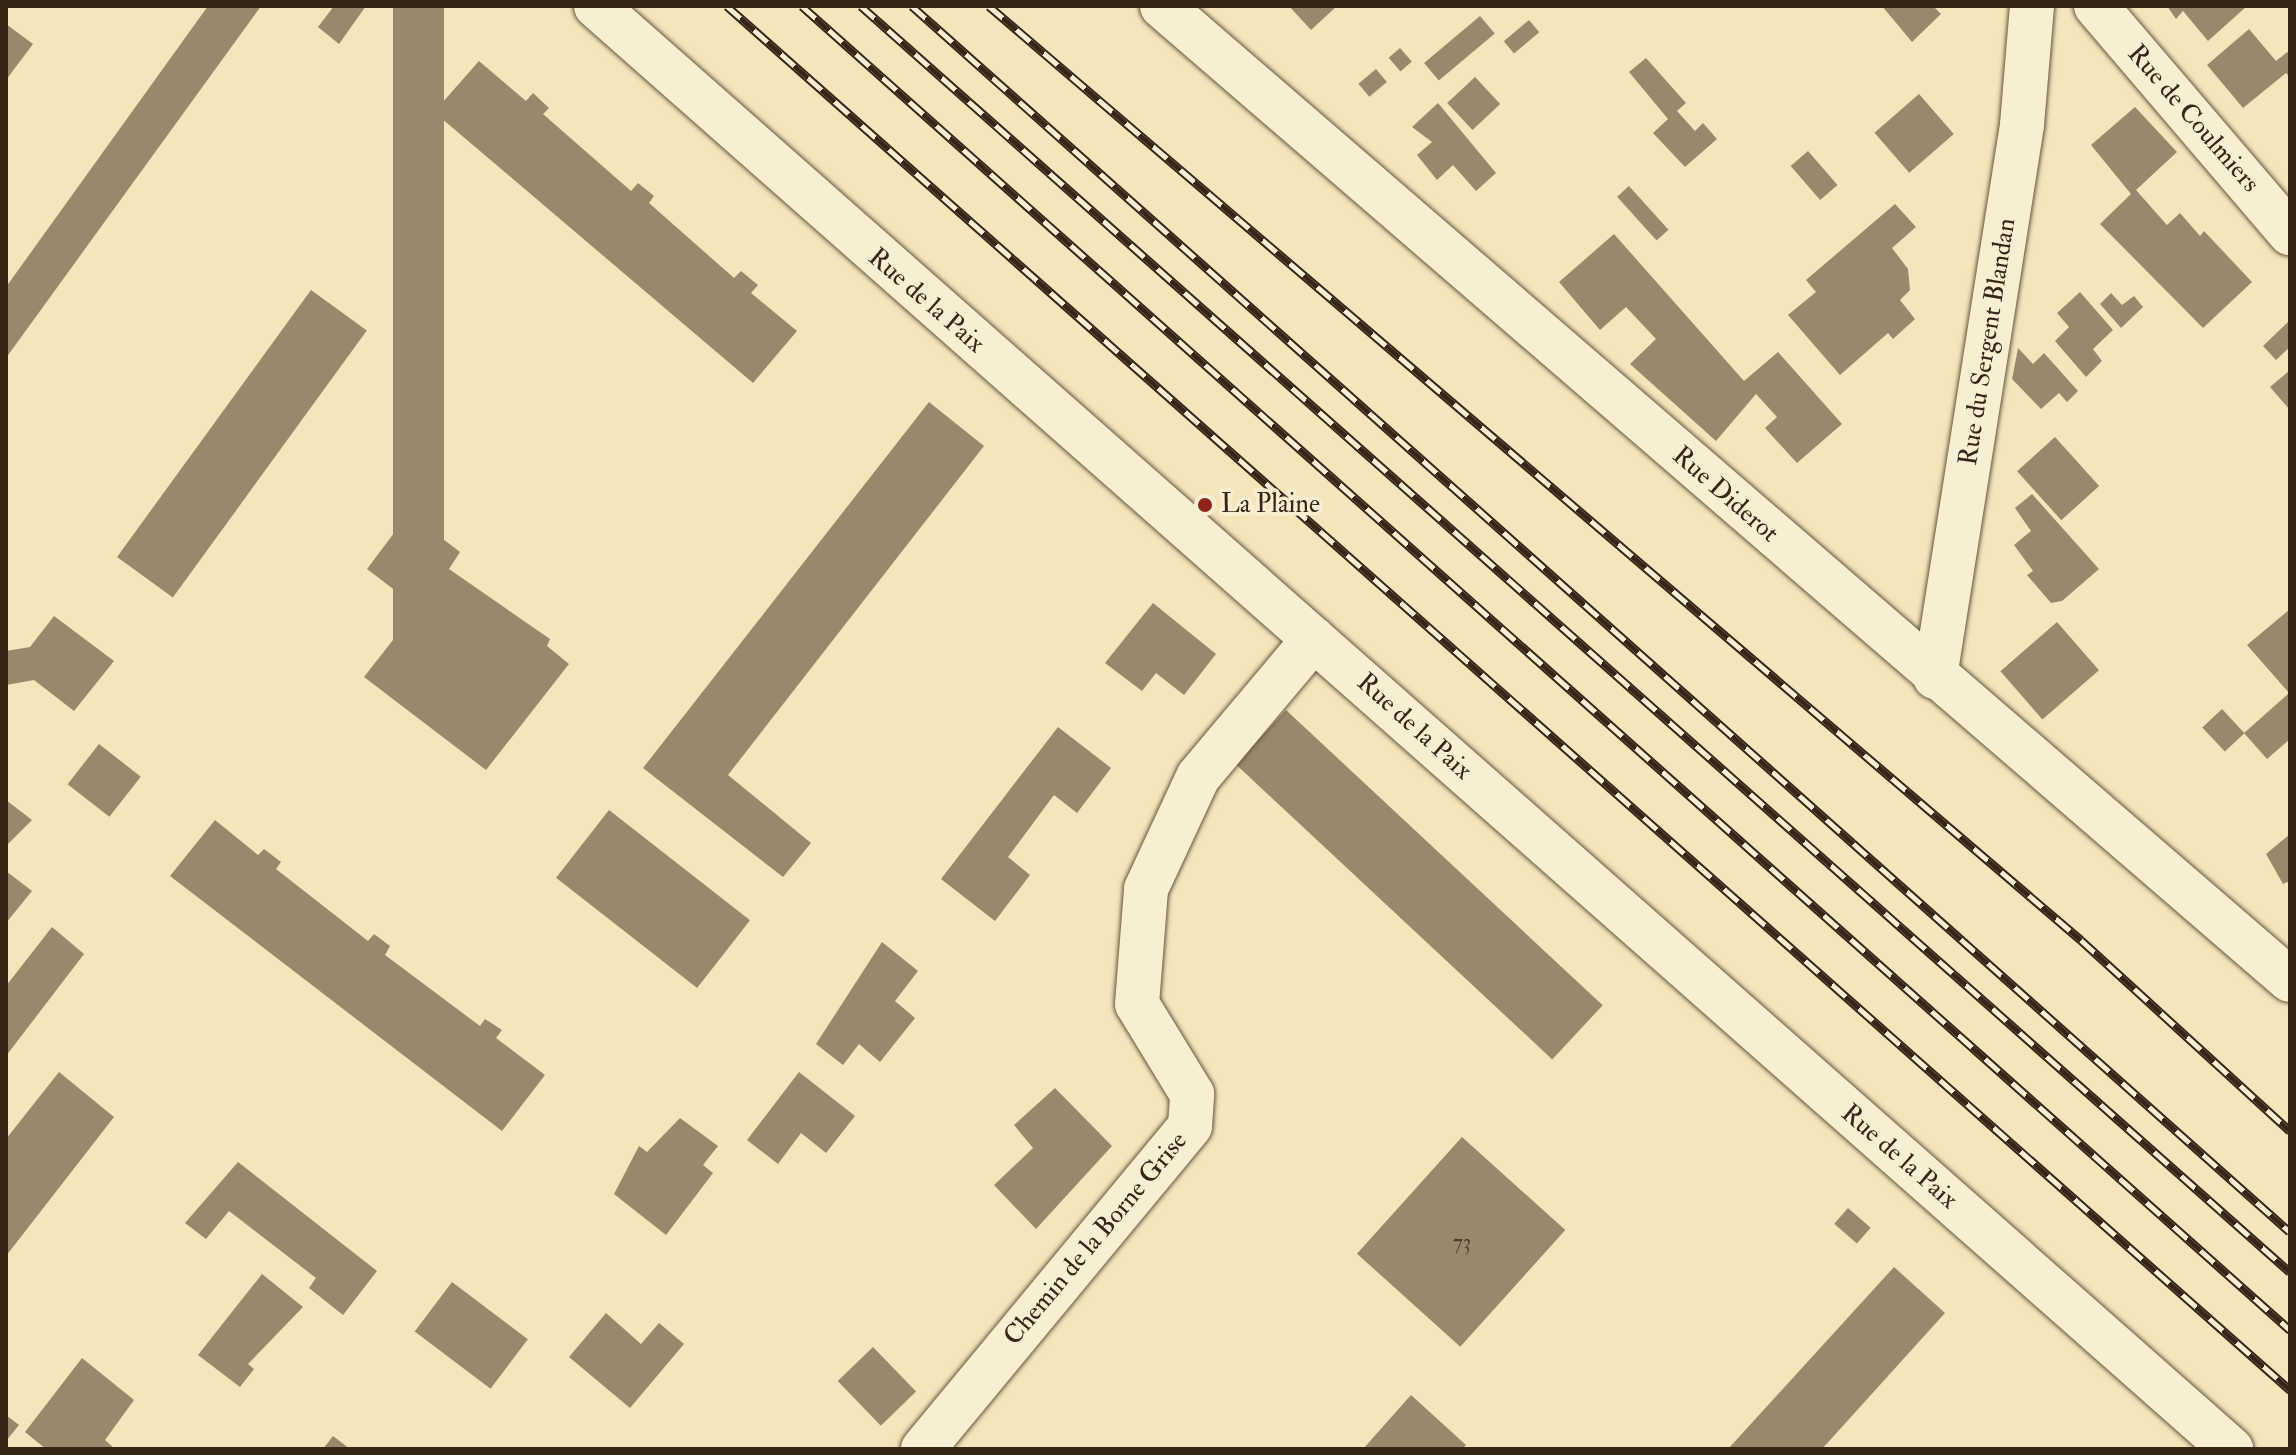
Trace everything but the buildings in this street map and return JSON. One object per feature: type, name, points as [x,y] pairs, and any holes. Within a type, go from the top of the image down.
[{"type":"street","name":"Rue de la Paix","points":[[596,6],[2231,1449]]},
{"type":"street","name":"Rue Diderot","points":[[1162,6],[1935,677],[2290,980]]},
{"type":"street","name":"Rue du Sergent Blandan","points":[[1935,677],[2022,125],[2032,6]]},
{"type":"street","name":"Rue de Coulmiers","points":[[2096,6],[2290,233]]},
{"type":"street","name":"Chemin de la Borne Grise","points":[[923,1449],[1190,1126],[1192,1094],[1137,1004],[1146,889],[1198,777],[1314,639]]},
{"type":"railway","points":[[727,6],[2290,1390]]},
{"type":"railway","points":[[802,6],[2290,1330]]},
{"type":"railway","points":[[861,6],[2290,1272]]},
{"type":"railway","points":[[912,6],[2290,1232]]},
{"type":"railway","points":[[989,6],[2081,940],[2290,1131]]},
{"type":"place","name":"La Plaine","points":[[1205,505]]}]
